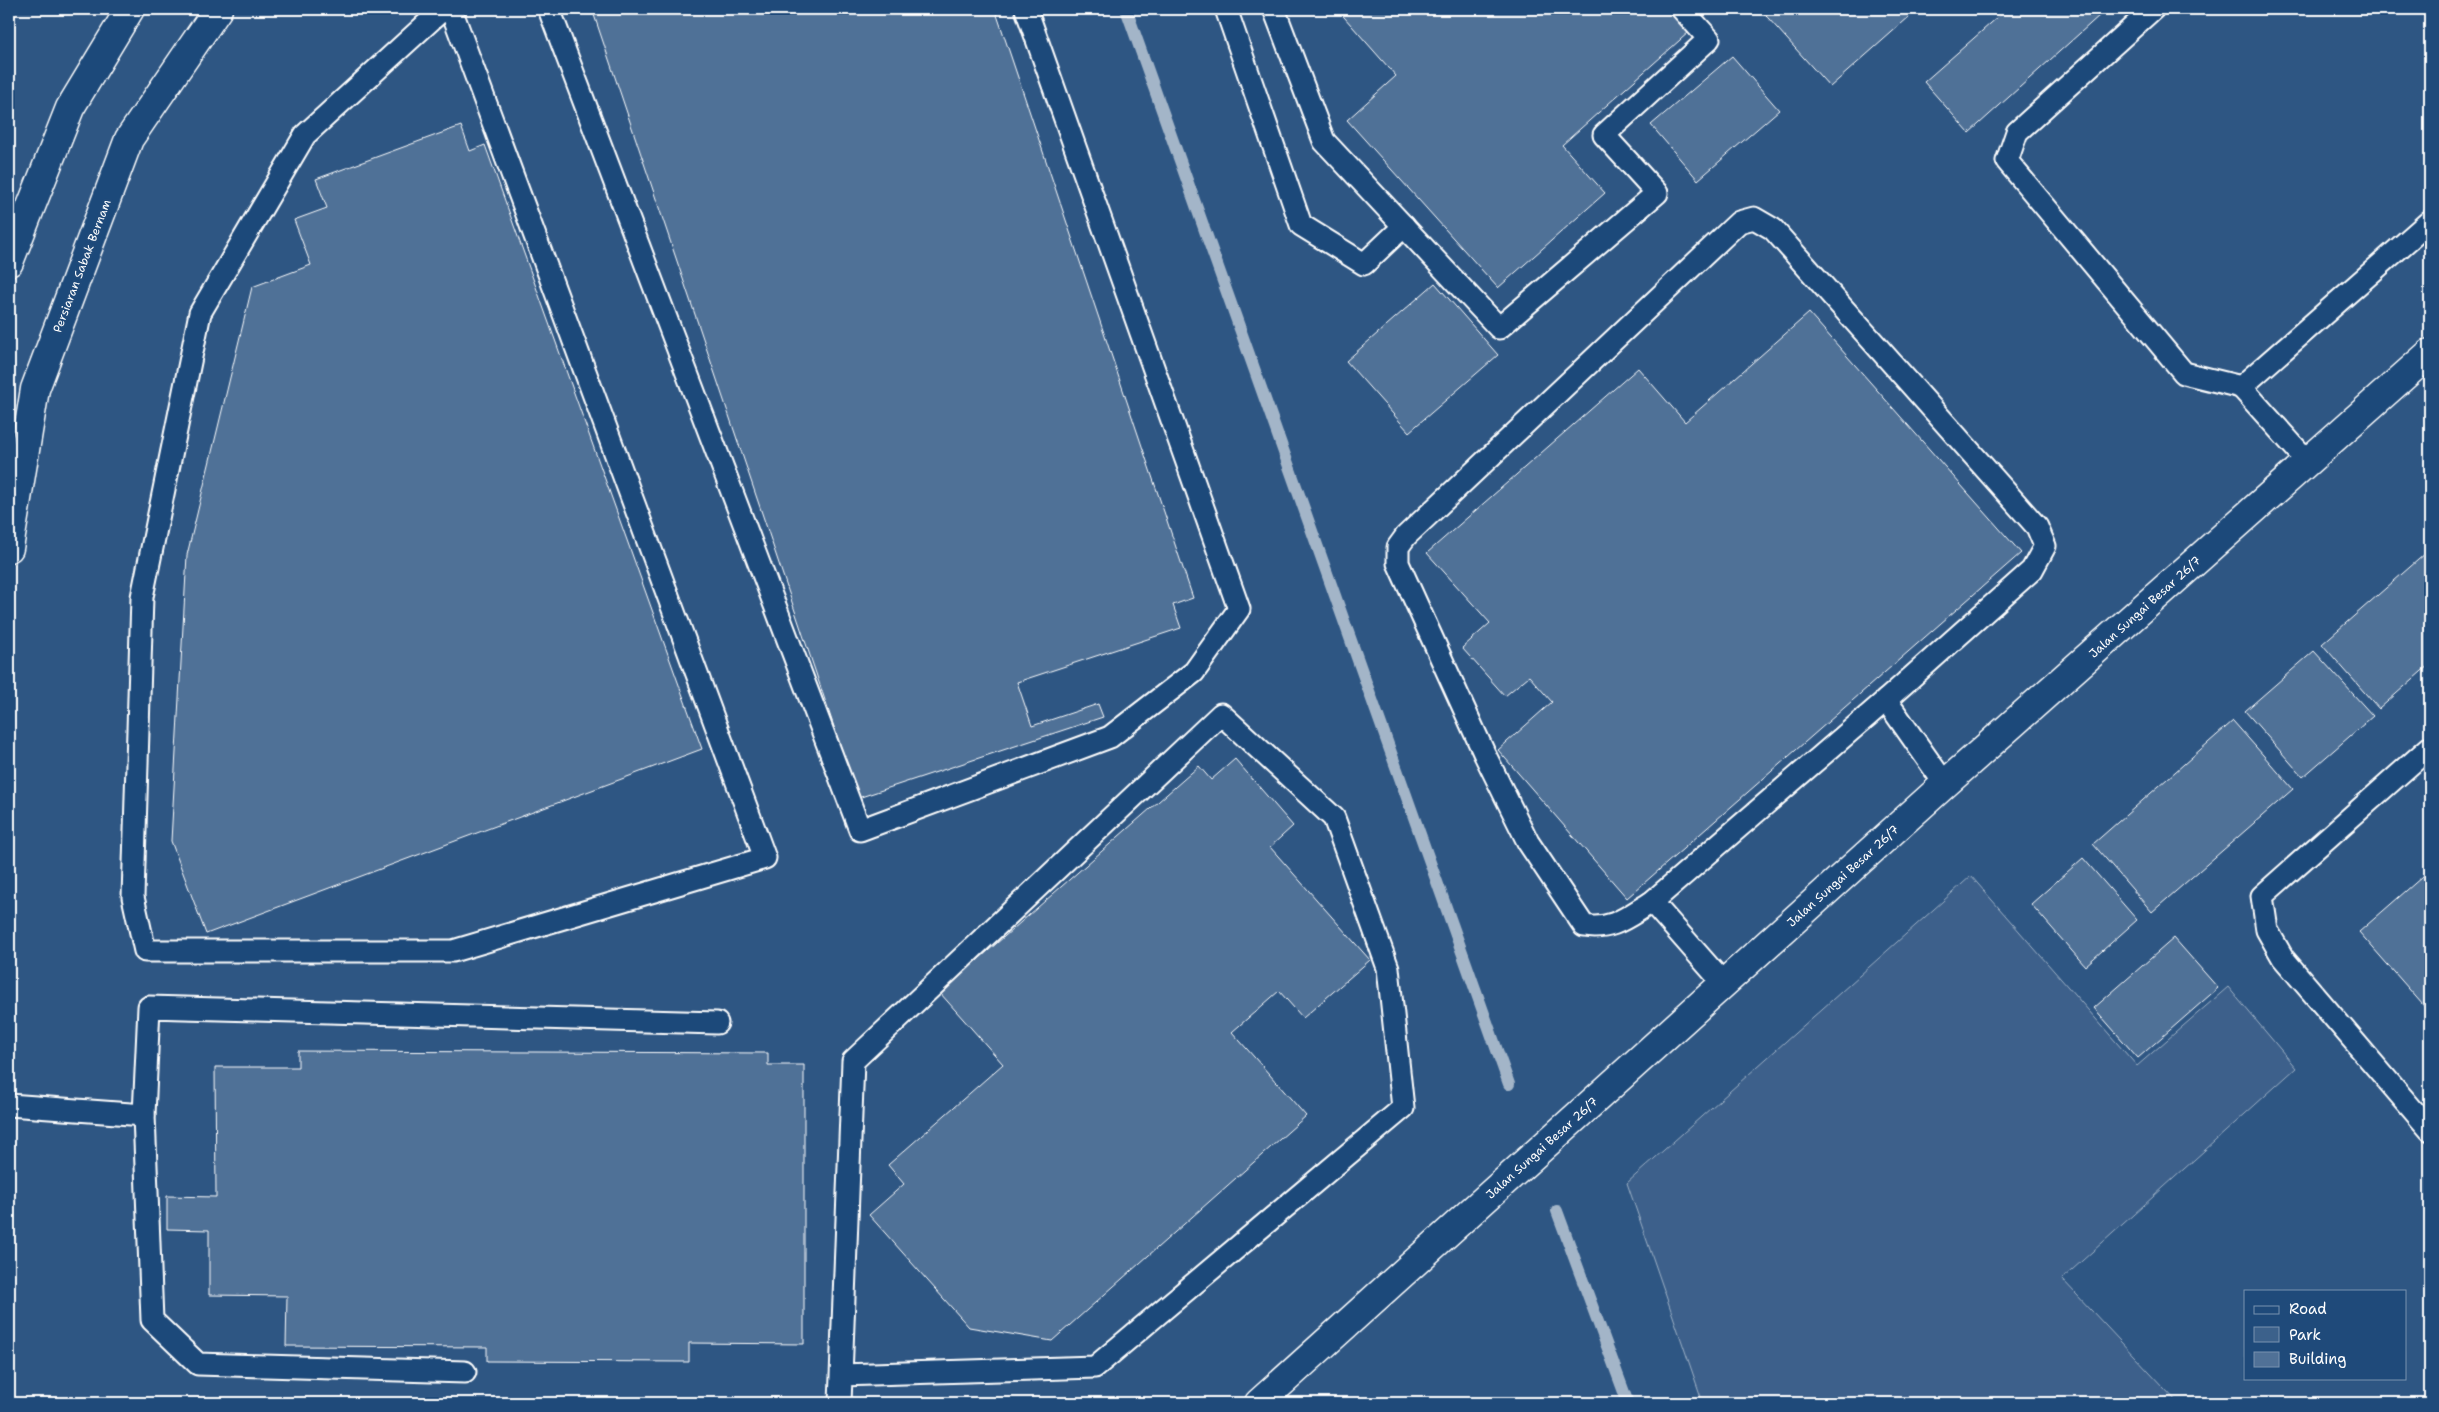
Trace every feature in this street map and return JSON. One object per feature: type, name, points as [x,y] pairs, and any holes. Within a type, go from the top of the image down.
[{"type":"street","points":[[9,262],[17,215],[70,108],[130,9]]},
{"type":"street","name":"Persiaran Sabak Bernam","points":[[9,548],[36,389],[129,139],[218,9]]},
{"type":"street","name":"Jalan Sungai Besar 26/7","points":[[1260,1403],[1945,784],[2430,354]]},
{"type":"lane","points":[[443,9],[305,135],[200,313],[142,597],[133,897],[145,951],[453,951],[766,858],[451,9]]},
{"type":"lane","points":[[549,9],[860,830],[1110,737],[1194,672],[1239,609],[1026,9]]},
{"type":"lane","points":[[1226,9],[1302,225],[1364,264],[1404,226]]},
{"type":"lane","points":[[1274,9],[1324,141],[1499,328],[1657,193],[1604,135],[1709,39],[1682,9]]},
{"type":"lane","points":[[2153,9],[2017,132],[2007,161],[2184,373],[2241,387],[2308,462]]},
{"type":"lane","points":[[1754,218],[1773,230],[2037,528],[2045,546],[2032,570],[1886,700],[1652,902],[1612,926],[1598,929],[1584,926],[1528,842],[1485,755],[1398,563],[1398,547],[1406,536],[1739,222],[1754,218]]},
{"type":"lane","points":[[2241,387],[2430,221]]},
{"type":"lane","points":[[1886,700],[1945,784]]},
{"type":"lane","points":[[840,1403],[841,1375],[853,1061],[1221,714],[1334,818],[1388,968],[1403,1108],[1095,1367],[841,1375]]},
{"type":"lane","points":[[2430,747],[2262,896],[2267,930],[2283,958],[2430,1130]]},
{"type":"lane","points":[[1652,902],[1724,984]]},
{"type":"lane","points":[[465,1372],[198,1364],[152,1320],[144,1116],[149,1007],[717,1023]]},
{"type":"lane","points":[[9,1105],[144,1116]]},
{"type":"shaded area","points":[[9,9],[2430,9],[2430,1403],[9,1403]]},
{"type":"green space","points":[[1971,876],[2137,1066],[2228,987],[2296,1068],[2062,1279],[2178,1403],[1703,1403],[1627,1183]]},
{"type":"building","points":[[592,9],[995,9],[1193,598],[1173,605],[1181,628],[1017,682],[1032,726],[1098,704],[1103,717],[858,798]]},
{"type":"building","points":[[1337,9],[1668,9],[1689,32],[1562,145],[1605,193],[1498,288],[1347,120],[1396,76]]},
{"type":"building","points":[[1760,9],[1918,9],[1830,87]]},
{"type":"building","points":[[2007,9],[2094,9],[2100,15],[1969,133],[1924,82]]},
{"type":"building","points":[[1732,56],[1779,110],[1698,180],[1651,125]]},
{"type":"building","points":[[461,126],[470,151],[485,145],[702,749],[206,934],[171,841],[187,555],[252,287],[311,265],[294,220],[327,208],[316,179]]},
{"type":"building","points":[[1435,283],[1498,355],[1409,432],[1346,361]]},
{"type":"building","points":[[1809,313],[2021,553],[1627,898],[1498,750],[1552,702],[1529,676],[1505,696],[1462,648],[1490,623],[1427,553],[1638,368],[1685,422]]},
{"type":"building","points":[[2426,553],[2430,558],[2430,664],[2379,709],[2322,644]]},
{"type":"building","points":[[2314,651],[2373,716],[2303,777],[2245,711]]},
{"type":"building","points":[[2233,721],[2293,789],[2152,912],[2093,844]]},
{"type":"building","points":[[1235,759],[1293,826],[1270,847],[1370,960],[1303,1018],[1279,991],[1232,1032],[1306,1116],[1052,1341],[969,1327],[869,1215],[904,1184],[888,1165],[1003,1064],[940,993],[1199,766],[1211,780]]},
{"type":"building","points":[[2083,858],[2137,920],[2085,966],[2031,904]]},
{"type":"building","points":[[2430,870],[2430,1013],[2359,932]]},
{"type":"building","points":[[2174,938],[2218,988],[2138,1058],[2094,1008]]},
{"type":"building","points":[[298,1051],[768,1053],[768,1065],[804,1065],[804,1344],[689,1343],[689,1362],[487,1361],[487,1347],[286,1346],[287,1296],[209,1295],[209,1230],[167,1229],[167,1196],[216,1197],[215,1067],[298,1067]]},
{"type":"waterway","points":[[1126,9],[1509,1084]]},
{"type":"waterway","points":[[1557,1211],[1628,1403]]}]
